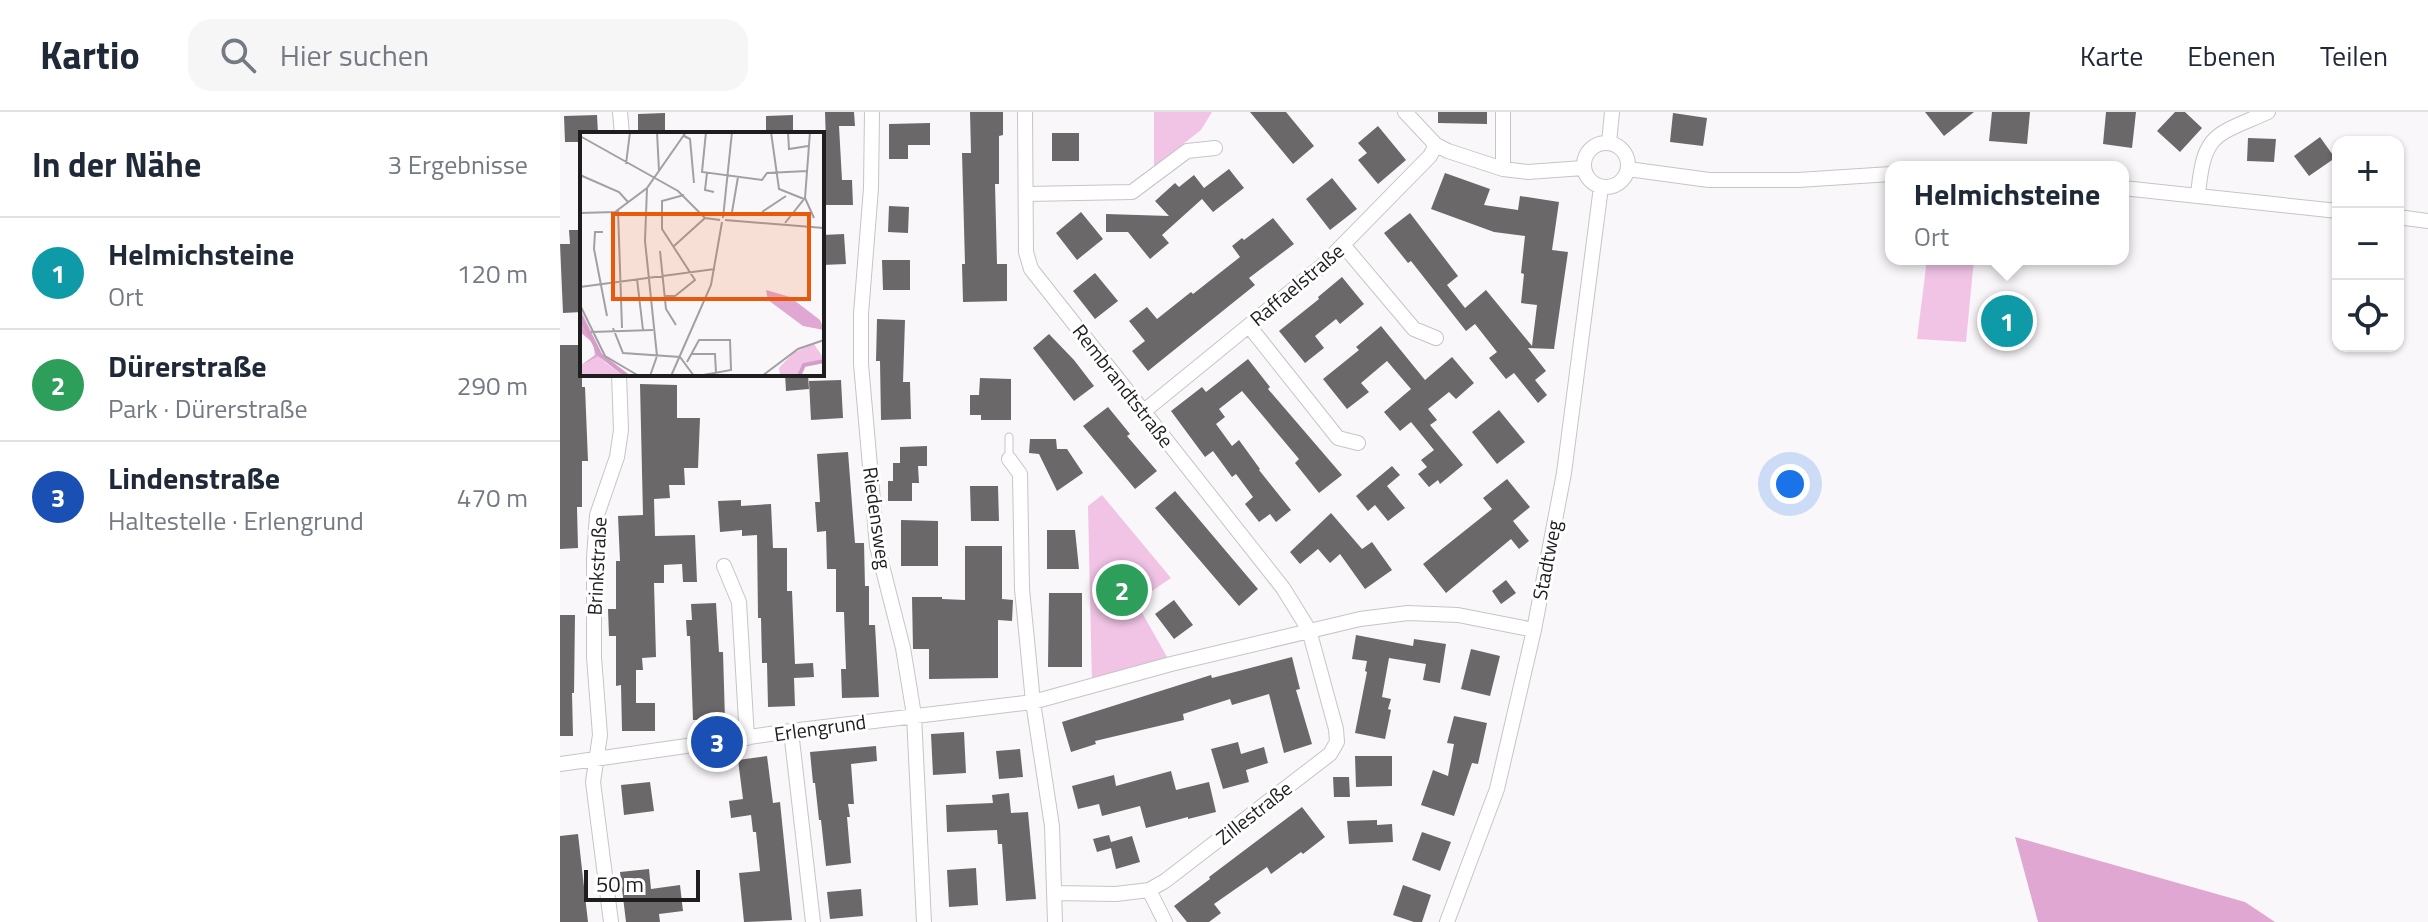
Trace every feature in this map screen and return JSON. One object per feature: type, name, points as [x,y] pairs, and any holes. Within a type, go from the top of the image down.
[{"type":"street","points":[[620,112],[622,132]]},
{"type":"street","name":"Riedensweg","points":[[872,112],[861,364],[877,546],[903,648],[914,715],[924,922]]},
{"type":"street","name":"Rembrandtstraße","points":[[1025,112],[1026,252],[1031,269],[1283,588],[1309,630]]},
{"type":"street","points":[[1405,112],[1436,145],[1503,169],[1528,172],[1583,168]]},
{"type":"street","points":[[1503,112],[1503,169]]},
{"type":"street","points":[[1609,143],[1612,112]]},
{"type":"street","points":[[2198,195],[2201,162],[2210,141],[2226,130],[2268,112]]},
{"type":"street","points":[[1609,143],[1622,149],[1628,169],[1621,182],[1601,187],[1589,180],[1583,168],[1590,149],[1609,143]]},
{"type":"street","name":"Raffaelstraße","points":[[1143,412],[1344,246],[1430,156],[1436,145]]},
{"type":"street","points":[[1027,194],[1132,192],[1187,151],[1215,148]]},
{"type":"street","points":[[1628,169],[1709,180],[1798,180],[1885,174]]},
{"type":"street","name":"Stadtweg","points":[[1447,922],[1497,789],[1534,630],[1564,473],[1601,187]]},
{"type":"street","points":[[2129,189],[2332,210]]},
{"type":"street","points":[[2404,218],[2428,221]]},
{"type":"street","points":[[1344,246],[1414,329],[1436,338]]},
{"type":"street","points":[[1249,326],[1338,438],[1358,443]]},
{"type":"street","name":"Brinkstraße","points":[[611,922],[593,782],[600,735],[594,644],[594,558],[597,515],[617,457],[621,430],[619,376]]},
{"type":"street","points":[[1009,459],[1020,474],[1022,589],[1033,702],[1052,826],[1055,922]]},
{"type":"street","points":[[724,566],[739,602],[747,738]]},
{"type":"street","name":"Erlengrund","points":[[560,764],[791,731],[1033,702],[1360,619],[1408,613],[1458,615],[1534,630]]},
{"type":"street","name":"Zillestraße","points":[[1055,893],[1116,894],[1149,890],[1165,881],[1330,754],[1337,742],[1336,729],[1309,630]]},
{"type":"street","points":[[791,731],[813,922]]},
{"type":"street","points":[[1149,890],[1165,922]]},
{"type":"lane","points":[[1009,437],[1009,459]]},
{"type":"shaded area","points":[[1154,112],[1212,112],[1201,130],[1154,167]]},
{"type":"shaded area","points":[[1926,265],[1973,265],[1966,342],[1917,339]]},
{"type":"shaded area","points":[[1102,495],[1171,578],[1136,602],[1171,664],[1092,684],[1088,506]]},
{"type":"shaded area","points":[[2015,837],[2245,902],[2275,922],[2038,922]]},
{"type":"building","points":[[825,112],[854,112],[855,126],[839,126],[842,180],[852,180],[853,205],[824,205]]},
{"type":"building","points":[[970,112],[1003,112],[1003,135],[999,136],[999,184],[995,184],[997,264],[1007,264],[1007,301],[963,302],[962,153],[971,153]]},
{"type":"building","points":[[1250,112],[1286,112],[1314,146],[1293,164]]},
{"type":"building","points":[[1438,112],[1487,112],[1487,124],[1438,123]]},
{"type":"building","points":[[1925,112],[1974,112],[1944,136]]},
{"type":"building","points":[[1992,112],[2030,112],[2027,144],[1989,141]]},
{"type":"building","points":[[2106,112],[2136,112],[2132,148],[2103,144]]},
{"type":"building","points":[[2175,112],[2185,112],[2202,128],[2180,152],[2157,131]]},
{"type":"building","points":[[665,113],[665,132],[638,132],[638,114]]},
{"type":"building","points":[[1673,113],[1707,118],[1703,146],[1670,142]]},
{"type":"building","points":[[597,115],[598,132],[580,132],[580,142],[565,142],[564,116]]},
{"type":"building","points":[[793,115],[793,132],[766,132],[766,116]]},
{"type":"building","points":[[930,123],[930,145],[908,145],[908,159],[889,159],[889,124]]},
{"type":"building","points":[[1378,126],[1406,160],[1378,184],[1358,160],[1367,153],[1358,143]]},
{"type":"building","points":[[1052,133],[1079,133],[1079,161],[1052,161]]},
{"type":"building","points":[[2320,137],[2332,154],[2332,160],[2309,176],[2294,156]]},
{"type":"building","points":[[2248,138],[2276,139],[2274,162],[2247,161]]},
{"type":"building","points":[[1229,169],[1244,188],[1213,212],[1202,199],[1162,235],[1169,243],[1150,259],[1128,232],[1106,232],[1106,214],[1169,216],[1155,201],[1175,183],[1179,187],[1194,175],[1204,188]]},
{"type":"building","points":[[1445,173],[1490,189],[1484,205],[1518,210],[1520,196],[1559,202],[1552,250],[1568,252],[1554,349],[1528,348],[1546,371],[1535,380],[1547,395],[1538,403],[1514,373],[1506,379],[1489,358],[1497,352],[1475,324],[1466,331],[1411,261],[1408,263],[1384,233],[1410,213],[1458,276],[1447,285],[1465,308],[1486,290],[1532,346],[1537,305],[1521,303],[1525,236],[1494,232],[1431,209]]},
{"type":"building","points":[[1332,178],[1357,209],[1330,230],[1306,199]]},
{"type":"building","points":[[889,206],[909,207],[908,233],[888,232]]},
{"type":"building","points":[[1081,212],[1103,239],[1077,260],[1056,233]]},
{"type":"building","points":[[1273,218],[1294,244],[1249,278],[1255,285],[1148,371],[1132,351],[1145,341],[1129,321],[1147,307],[1157,319],[1191,292],[1193,294],[1240,257],[1232,246]]},
{"type":"building","points":[[569,230],[580,230],[580,312],[563,313],[560,244],[570,244]]},
{"type":"building","points":[[844,234],[846,264],[824,265],[824,235]]},
{"type":"building","points":[[882,260],[910,260],[910,290],[883,290]]},
{"type":"building","points":[[1095,273],[1118,301],[1095,319],[1073,291]]},
{"type":"building","points":[[1342,277],[1364,304],[1340,324],[1336,319],[1315,336],[1324,348],[1305,363],[1279,331]]},
{"type":"building","points":[[877,319],[905,320],[903,382],[910,382],[911,419],[881,420],[880,361],[876,361]]},
{"type":"building","points":[[1381,326],[1425,380],[1452,357],[1474,383],[1456,399],[1449,392],[1428,409],[1437,420],[1430,425],[1463,465],[1440,484],[1438,480],[1429,487],[1418,474],[1427,467],[1421,460],[1434,450],[1411,422],[1400,431],[1384,412],[1411,389],[1387,361],[1361,383],[1369,392],[1347,409],[1323,379],[1359,350],[1356,347]]},
{"type":"building","points":[[1049,334],[1094,386],[1074,401],[1033,348]]},
{"type":"building","points":[[560,345],[580,345],[588,461],[582,461],[582,507],[577,507],[578,548],[560,549]]},
{"type":"building","points":[[1248,359],[1270,387],[1268,389],[1342,475],[1319,493],[1295,463],[1299,459],[1242,391],[1219,409],[1225,417],[1216,424],[1232,446],[1239,440],[1291,510],[1276,522],[1270,514],[1259,522],[1245,504],[1253,497],[1236,474],[1232,477],[1213,451],[1205,457],[1171,411],[1202,387],[1206,392]]},
{"type":"building","points":[[785,376],[808,376],[809,389],[786,391]]},
{"type":"building","points":[[980,378],[1011,379],[1011,420],[981,420],[981,415],[970,415],[970,395],[979,395]]},
{"type":"building","points":[[841,380],[843,418],[811,420],[809,381]]},
{"type":"building","points":[[640,384],[677,385],[677,418],[700,418],[698,468],[684,468],[685,485],[669,485],[670,498],[654,499],[655,536],[695,535],[697,582],[683,582],[682,564],[664,565],[664,583],[654,583],[656,657],[642,658],[643,670],[636,670],[636,703],[655,703],[655,731],[622,731],[621,685],[616,686],[616,636],[609,636],[608,609],[616,609],[616,561],[620,561],[618,516],[643,515]]},
{"type":"building","points":[[1108,407],[1130,434],[1127,436],[1157,471],[1135,489],[1083,426]]},
{"type":"building","points":[[1499,410],[1525,442],[1497,464],[1472,432]]},
{"type":"building","points":[[1030,439],[1056,439],[1057,449],[1067,449],[1083,473],[1057,491],[1039,454],[1029,453]]},
{"type":"building","points":[[927,446],[927,466],[918,466],[919,483],[912,483],[912,501],[888,501],[888,481],[893,481],[893,463],[900,463],[900,447]]},
{"type":"building","points":[[848,452],[855,543],[864,543],[869,625],[875,625],[879,697],[842,698],[841,669],[846,669],[844,612],[836,612],[836,569],[827,569],[826,531],[817,532],[815,502],[820,502],[817,454]]},
{"type":"building","points":[[1392,466],[1400,475],[1387,486],[1405,508],[1388,521],[1375,505],[1368,511],[1356,496]]},
{"type":"building","points":[[1507,479],[1530,507],[1513,521],[1529,541],[1519,549],[1511,539],[1446,593],[1423,564],[1492,509],[1483,498]]},
{"type":"building","points":[[970,486],[998,486],[999,521],[971,521]]},
{"type":"building","points":[[1175,491],[1258,589],[1239,606],[1155,508]]},
{"type":"building","points":[[741,500],[741,506],[771,504],[773,548],[787,548],[787,591],[792,591],[795,664],[813,663],[814,677],[794,678],[795,706],[768,707],[767,663],[762,663],[761,618],[758,618],[757,535],[742,536],[742,530],[720,532],[718,501]]},
{"type":"building","points":[[1331,513],[1362,549],[1372,542],[1392,570],[1365,589],[1340,554],[1330,563],[1318,549],[1300,564],[1290,552]]},
{"type":"building","points":[[901,520],[938,521],[938,566],[901,566]]},
{"type":"building","points":[[1047,530],[1075,530],[1079,569],[1047,569]]},
{"type":"building","points":[[965,546],[1002,546],[1002,599],[1013,600],[1012,621],[998,620],[998,678],[929,679],[929,649],[913,649],[912,597],[965,600]]},
{"type":"building","points":[[1506,580],[1516,593],[1501,604],[1492,591]]},
{"type":"building","points":[[1049,593],[1082,593],[1082,667],[1048,667]]},
{"type":"building","points":[[1174,600],[1193,625],[1174,639],[1155,614]]},
{"type":"building","points":[[716,603],[719,652],[723,652],[725,720],[693,720],[690,636],[687,636],[686,620],[692,620],[691,604]]},
{"type":"building","points":[[560,615],[575,615],[573,736],[560,736]]},
{"type":"building","points":[[1356,635],[1413,646],[1414,639],[1446,644],[1440,683],[1423,680],[1426,664],[1389,658],[1382,697],[1391,699],[1385,739],[1355,733],[1367,672],[1367,661],[1352,659]]},
{"type":"building","points":[[1471,649],[1500,656],[1490,696],[1461,689]]},
{"type":"building","points":[[1292,657],[1300,689],[1296,690],[1312,744],[1284,753],[1269,694],[1232,705],[1230,699],[1183,714],[1184,720],[1095,741],[1096,744],[1071,752],[1062,722],[1211,675],[1212,678]]},
{"type":"building","points":[[1454,716],[1487,723],[1478,764],[1472,763],[1454,816],[1421,805],[1433,770],[1448,776],[1454,744],[1447,743]]},
{"type":"building","points":[[964,732],[966,773],[933,775],[931,734]]},
{"type":"building","points":[[1238,742],[1241,754],[1264,747],[1268,763],[1246,770],[1249,782],[1223,789],[1211,749]]},
{"type":"building","points":[[876,746],[877,761],[851,764],[854,804],[848,804],[850,817],[847,817],[851,863],[826,866],[810,752]]},
{"type":"building","points":[[1020,749],[1023,777],[999,779],[996,751]]},
{"type":"building","points":[[767,756],[773,803],[780,802],[792,920],[744,922],[739,873],[760,871],[756,832],[753,832],[751,815],[731,818],[729,801],[743,799],[738,760]]},
{"type":"building","points":[[1355,756],[1392,756],[1392,786],[1356,787]]},
{"type":"building","points":[[1171,771],[1176,790],[1209,782],[1216,812],[1146,828],[1140,806],[1102,816],[1099,804],[1078,809],[1072,786],[1114,775],[1116,786]]},
{"type":"building","points":[[1333,777],[1349,777],[1350,797],[1334,797]]},
{"type":"building","points":[[650,782],[654,811],[624,815],[621,785]]},
{"type":"building","points":[[1009,793],[1011,813],[1028,812],[1036,899],[1006,901],[1002,844],[998,844],[997,830],[947,832],[946,805],[993,803],[992,795]]},
{"type":"building","points":[[1302,807],[1325,837],[1271,874],[1267,867],[1214,904],[1221,913],[1209,922],[1187,922],[1174,906]]},
{"type":"building","points":[[1377,820],[1377,825],[1392,824],[1393,842],[1349,844],[1347,821]]},
{"type":"building","points":[[1422,832],[1451,842],[1440,871],[1412,860]]},
{"type":"building","points":[[578,834],[588,922],[560,922],[560,836]]},
{"type":"building","points":[[1109,835],[1111,842],[1132,836],[1140,862],[1116,869],[1111,848],[1097,852],[1093,839]]},
{"type":"building","points":[[976,868],[978,905],[949,907],[947,870]]},
{"type":"building","points":[[649,869],[651,889],[680,885],[683,911],[659,914],[660,922],[626,922],[620,872]]},
{"type":"building","points":[[1403,885],[1431,895],[1422,922],[1393,915]]},
{"type":"building","points":[[861,889],[863,916],[830,919],[827,892]]},
{"type":"place","name":"Helmichsteine","points":[[2007,321]]},
{"type":"place","name":"Dürerstraße","points":[[1122,590]]},
{"type":"place","name":"Lindenstraße","points":[[717,742]]}]
